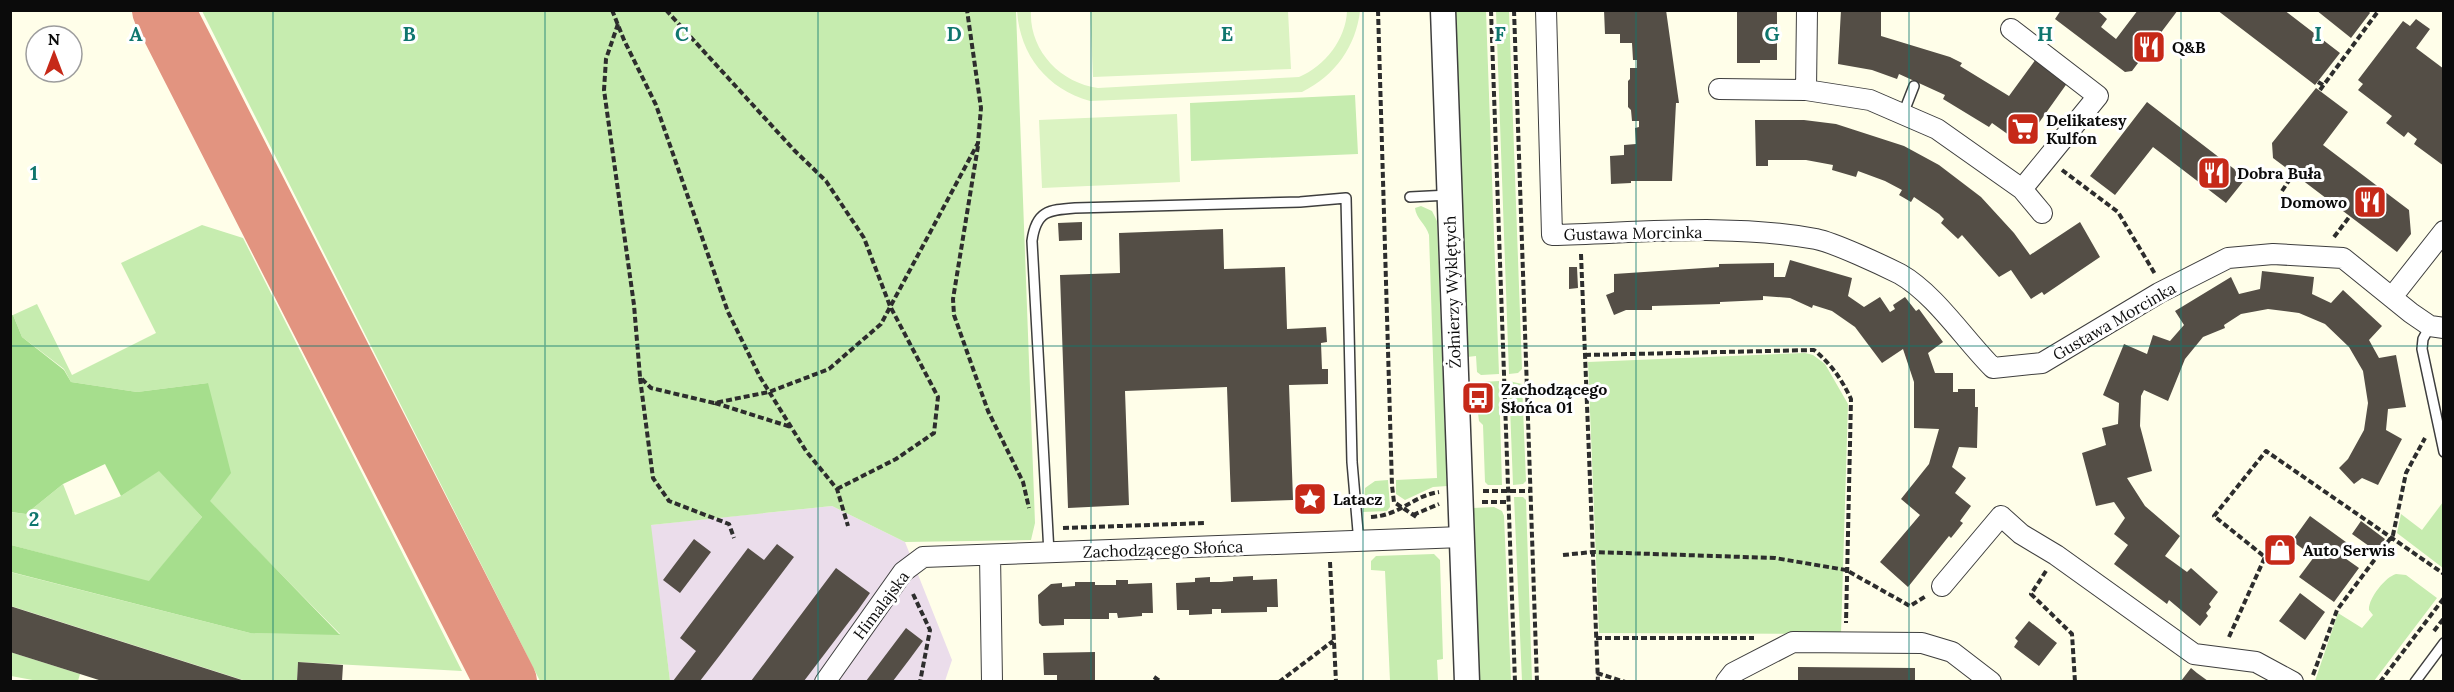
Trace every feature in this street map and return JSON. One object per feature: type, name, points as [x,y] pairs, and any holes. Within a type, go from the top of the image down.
[{"type":"street","name":"Żołnierzy Wyklętych","points":[[1443,10],[1467,681]]},
{"type":"street","name":"Gustawa Morcinka","points":[[1546,10],[1552,235],[1743,230],[1819,239],[1900,275],[1935,301],[1961,335],[1993,368],[2042,363],[2165,290],[2228,258],[2273,254],[2343,258],[2392,297],[2437,327]]},
{"type":"street","points":[[1806,90],[1807,10]]},
{"type":"street","points":[[2011,29],[2098,96],[2022,189]]},
{"type":"street","points":[[1719,89],[1806,90],[1870,100],[1937,129],[2022,189],[2042,213]]},
{"type":"street","points":[[2392,297],[2444,231]]},
{"type":"street","points":[[1942,586],[2001,516],[2021,534],[2056,555],[2194,654],[2256,662],[2293,681]]},
{"type":"street","name":"Zachodzącego Słońca","points":[[990,555],[1359,543],[1462,537]]},
{"type":"street","points":[[990,555],[992,681]]},
{"type":"street","name":"Himalajska","points":[[825,681],[903,572],[923,556],[990,555]]},
{"type":"street","points":[[1726,681],[1733,673],[1793,642],[1845,641],[1922,643],[1952,652],[1991,681]]},
{"type":"lane","points":[[1903,114],[1914,86]]},
{"type":"lane","points":[[1410,196],[1449,195]]},
{"type":"lane","points":[[1049,553],[1032,241],[1034,226],[1041,216],[1052,209],[1346,198],[1354,486],[1359,543]]},
{"type":"lane","points":[[2437,327],[2422,344],[2435,418],[2444,452]]},
{"type":"lane","points":[[2415,681],[2444,643]]},
{"type":"path","points":[[612,10],[656,105],[728,312],[769,392],[806,452],[837,489],[848,526]]},
{"type":"path","points":[[666,10],[794,150],[826,181],[864,238],[890,306],[938,397],[934,433],[897,459],[837,489]]},
{"type":"path","points":[[967,10],[981,108],[978,143],[953,299],[954,315],[988,411],[1023,482],[1032,527],[1217,523]]},
{"type":"path","points":[[1378,10],[1392,486],[1394,501],[1413,514],[1422,526],[1423,539]]},
{"type":"path","points":[[1491,10],[1515,681]]},
{"type":"path","points":[[1514,10],[1537,681]]},
{"type":"path","points":[[2320,90],[2379,10]]},
{"type":"path","points":[[618,24],[606,59],[604,90],[634,305],[640,378],[653,478],[669,501],[729,524],[734,538]]},
{"type":"path","points":[[2318,82],[2323,86]]},
{"type":"path","points":[[714,403],[769,392],[829,369],[881,324],[978,143]]},
{"type":"path","points":[[2047,158],[2118,212],[2165,290]]},
{"type":"path","points":[[2282,191],[2294,173]]},
{"type":"path","points":[[2332,240],[2350,216]]},
{"type":"path","points":[[1580,234],[1598,681]]},
{"type":"path","points":[[1585,356],[1814,350],[1830,363],[1851,399],[1845,641]]},
{"type":"path","points":[[640,378],[651,388],[714,403],[791,427]]},
{"type":"path","points":[[2311,681],[2337,610],[2391,538],[2406,473],[2435,418]]},
{"type":"path","points":[[2220,657],[2265,556],[2214,516],[2266,451],[2444,574]]},
{"type":"path","points":[[1407,517],[1443,503],[1509,501]]},
{"type":"path","points":[[1357,518],[1389,516],[1404,508]]},
{"type":"path","points":[[1329,544],[1336,681]]},
{"type":"path","points":[[1563,555],[1593,552],[1775,558],[1846,570],[1910,606],[1942,586]]},
{"type":"path","points":[[2056,555],[2031,594],[2072,634],[2075,681]]},
{"type":"path","points":[[903,572],[930,630],[920,681]]},
{"type":"path","points":[[2380,681],[2444,598]]},
{"type":"path","points":[[1596,638],[1759,638]]},
{"type":"path","points":[[1279,681],[1334,640]]},
{"type":"path","points":[[1598,673],[1625,681]]},
{"type":"path","points":[[1154,677],[1161,681]]},
{"type":"shaded area","points":[[832,506],[905,542],[952,660],[945,681],[670,681],[650,525]]},
{"type":"green space","points":[[202,11],[1016,11],[1035,523],[1031,540],[905,542],[832,506],[651,525],[670,681],[540,681]]},
{"type":"green space","points":[[1017,11],[1031,11],[1035,39],[1041,51],[1060,72],[1084,85],[1098,88],[1299,77],[1317,66],[1332,50],[1343,32],[1347,11],[1360,11],[1354,36],[1342,59],[1324,78],[1302,92],[1090,101],[1061,88],[1038,68],[1024,42]]},
{"type":"green space","points":[[1090,11],[1288,11],[1291,69],[1093,77]]},
{"type":"green space","points":[[1455,11],[1486,11],[1499,374],[1481,375],[1477,372],[1476,356],[1467,357]]},
{"type":"green space","points":[[1496,11],[1509,11],[1522,369],[1518,373],[1509,374]]},
{"type":"green space","points":[[1355,95],[1358,154],[1191,161],[1190,103]]},
{"type":"green space","points":[[1177,114],[1180,182],[1042,188],[1039,120]]},
{"type":"green space","points":[[1421,206],[1432,211],[1437,221],[1447,486],[1433,487],[1405,500],[1396,494],[1396,480],[1437,478],[1429,235],[1416,212],[1415,208]]},
{"type":"green space","points":[[202,225],[243,238],[462,671],[298,662],[297,681],[246,681],[11,606],[10,572],[250,633],[340,634],[209,501],[208,383],[137,392],[71,382],[64,369],[22,337],[13,315],[37,304],[72,375],[156,333],[121,263]]},
{"type":"green space","points":[[13,315],[22,337],[64,370],[71,382],[137,392],[208,383],[231,473],[210,501],[340,635],[250,633],[11,572],[11,545],[149,581],[202,517],[159,471],[121,496],[105,464],[63,484],[26,514],[11,512],[10,316]]},
{"type":"green space","points":[[1805,353],[1813,355],[1825,364],[1848,404],[1841,634],[1599,633],[1588,362]]},
{"type":"green space","points":[[1499,381],[1502,485],[1488,485],[1485,482],[1483,425],[1479,421],[1478,413],[1482,412],[1482,389],[1478,388],[1478,385],[1481,382]]},
{"type":"green space","points":[[1509,381],[1522,384],[1526,481],[1523,484],[1513,485]]},
{"type":"green space","points":[[159,470],[202,517],[149,582],[11,545],[10,512],[26,514],[63,484],[75,515],[121,496]]},
{"type":"green space","points":[[1388,480],[1390,507],[1387,511],[1363,512],[1365,488],[1375,481]]},
{"type":"green space","points":[[1514,497],[1523,497],[1526,500],[1532,681],[1522,681]]},
{"type":"green space","points":[[2443,502],[2443,568],[2397,533],[2401,514],[2422,530]]},
{"type":"green space","points":[[1494,507],[1502,511],[1504,516],[1511,681],[1479,681],[1473,508]]},
{"type":"green space","points":[[1434,554],[1440,560],[1443,659],[1437,660],[1438,681],[1390,681],[1385,571],[1371,570],[1371,561],[1376,556]]},
{"type":"green space","points":[[2396,574],[2406,575],[2437,598],[2374,681],[2315,681],[2338,613],[2362,628],[2373,615],[2369,610],[2369,605],[2374,595],[2387,579]]},
{"type":"green space","points":[[10,652],[80,674],[78,681],[38,681],[11,676]]},
{"type":"building","points":[[1604,10],[1666,10],[1679,103],[1676,103],[1672,181],[1631,181],[1631,183],[1611,184],[1610,156],[1624,155],[1624,145],[1636,144],[1635,128],[1639,127],[1639,121],[1632,121],[1631,110],[1628,107],[1628,81],[1630,68],[1637,68],[1637,60],[1633,60],[1632,43],[1620,43],[1620,34],[1605,34]]},
{"type":"building","points":[[1737,10],[1777,10],[1777,60],[1737,63]]},
{"type":"building","points":[[1841,10],[1881,10],[1881,36],[1950,57],[1962,63],[1960,66],[2009,96],[2036,59],[2068,82],[2023,145],[1992,123],[1989,127],[1943,99],[1945,95],[1899,74],[1897,79],[1872,70],[1838,64]]},
{"type":"building","points":[[2061,10],[2097,10],[2107,19],[2101,27],[2116,39],[2138,10],[2178,10],[2132,71],[2125,72],[2055,19]]},
{"type":"building","points":[[2217,10],[2284,10],[2340,53],[2315,85]]},
{"type":"building","points":[[2316,10],[2368,10],[2370,13],[2351,38]]},
{"type":"building","points":[[2416,19],[2430,29],[2416,48],[2444,69],[2444,166],[2414,144],[2417,139],[2408,132],[2404,137],[2386,123],[2392,116],[2358,90],[2363,84],[2358,80],[2403,21],[2410,26]]},
{"type":"building","points":[[2316,88],[2348,112],[2323,145],[2409,210],[2411,234],[2397,252],[2273,158],[2272,143]]},
{"type":"building","points":[[2147,102],[2246,178],[2226,203],[2153,147],[2115,195],[2090,176]]},
{"type":"building","points":[[1755,120],[1804,120],[1836,124],[1904,146],[1939,165],[1981,197],[2014,233],[2030,255],[2080,222],[2100,257],[2044,295],[2042,292],[2031,299],[2011,270],[1999,277],[1962,235],[1958,239],[1941,223],[1944,219],[1939,214],[1914,197],[1911,202],[1899,195],[1902,190],[1885,181],[1858,171],[1856,177],[1832,170],[1833,165],[1806,160],[1768,160],[1768,166],[1756,166]]},
{"type":"building","points":[[1082,222],[1082,240],[1059,241],[1058,223]]},
{"type":"building","points":[[1223,229],[1224,269],[1285,267],[1287,329],[1326,327],[1327,342],[1321,343],[1322,369],[1328,369],[1328,384],[1289,385],[1293,500],[1231,502],[1227,387],[1125,391],[1129,505],[1068,508],[1060,275],[1120,273],[1119,233]]},
{"type":"building","points":[[1790,260],[1852,278],[1848,296],[1864,307],[1880,297],[1890,312],[1895,309],[1893,305],[1905,297],[1916,311],[1919,309],[1943,342],[1928,353],[1935,373],[1953,373],[1953,392],[1958,392],[1958,389],[1975,389],[1975,407],[1978,407],[1977,448],[1959,447],[1952,467],[1966,478],[1955,493],[1971,506],[1960,521],[1963,523],[1951,538],[1949,536],[1908,587],[1880,562],[1920,515],[1901,499],[1929,464],[1939,429],[1914,428],[1914,382],[1903,349],[1882,363],[1855,327],[1832,311],[1813,305],[1812,308],[1790,298],[1763,296],[1763,300],[1720,302],[1720,304],[1652,306],[1652,310],[1626,310],[1614,315],[1606,295],[1614,292],[1614,274],[1719,267],[1719,264],[1774,263],[1774,277],[1785,277]]},
{"type":"building","points":[[1569,267],[1577,267],[1578,288],[1569,289]]},
{"type":"building","points":[[2262,271],[2314,277],[2312,294],[2331,303],[2343,290],[2382,326],[2369,340],[2379,358],[2396,355],[2406,407],[2388,409],[2386,430],[2402,439],[2378,485],[2362,478],[2354,484],[2339,468],[2348,459],[2364,430],[2368,403],[2363,371],[2349,347],[2325,324],[2299,313],[2268,309],[2241,314],[2224,325],[2225,328],[2203,337],[2185,359],[2168,401],[2144,390],[2141,396],[2140,426],[2152,471],[2127,478],[2145,506],[2180,536],[2165,556],[2187,572],[2191,568],[2218,592],[2209,604],[2211,607],[2206,613],[2208,616],[2200,626],[2169,600],[2167,604],[2114,564],[2128,545],[2114,534],[2125,518],[2114,502],[2096,506],[2082,453],[2106,445],[2102,428],[2118,424],[2119,403],[2103,395],[2124,344],[2147,354],[2153,335],[2170,341],[2184,325],[2175,311],[2231,277],[2239,294],[2260,289]]},
{"type":"building","points":[[2310,516],[2350,545],[2342,556],[2359,568],[2334,602],[2299,577],[2314,557],[2292,541]]},
{"type":"building","points":[[2361,521],[2385,539],[2376,551],[2352,534]]},
{"type":"building","points":[[694,539],[711,552],[680,593],[663,580]]},
{"type":"building","points":[[777,544],[794,557],[720,655],[700,681],[673,681],[696,651],[680,638],[748,548],[764,560]]},
{"type":"building","points":[[836,568],[870,593],[858,610],[804,681],[751,681]]},
{"type":"building","points":[[1253,576],[1253,580],[1277,579],[1278,607],[1267,607],[1267,612],[1221,613],[1221,609],[1212,609],[1212,614],[1189,615],[1189,610],[1177,610],[1176,583],[1195,582],[1195,578],[1210,577],[1210,582],[1221,582],[1233,581],[1233,577]]},
{"type":"building","points":[[1116,580],[1128,580],[1128,584],[1152,583],[1153,613],[1118,618],[1117,613],[1109,613],[1109,619],[1064,619],[1064,625],[1042,626],[1039,623],[1038,595],[1051,584],[1062,583],[1062,587],[1075,586],[1075,582],[1116,585]]},
{"type":"building","points":[[2300,593],[2325,612],[2305,640],[2279,621]]},
{"type":"building","points":[[10,606],[245,681],[102,681],[10,652]]},
{"type":"building","points":[[2029,621],[2057,643],[2039,666],[2014,647],[2018,641],[2015,638]]},
{"type":"building","points":[[906,628],[923,641],[909,660],[893,681],[866,681]]},
{"type":"building","points":[[1095,652],[1095,681],[1057,681],[1057,675],[1044,675],[1043,653]]},
{"type":"building","points":[[298,662],[343,665],[342,681],[297,681]]},
{"type":"building","points":[[1798,667],[1915,668],[1915,681],[1798,681]]},
{"type":"building","points":[[2191,668],[2197,673],[2208,681],[2181,681]]},
{"type":"taxiway","points":[[163,10],[506,682]]},
{"type":"place","name":"Q&B","points":[[2149,47]]},
{"type":"place","name":"Delikatesy Kulfon","points":[[2023,129]]},
{"type":"place","name":"Dobra Buła","points":[[2214,173]]},
{"type":"place","name":"Domowo","points":[[2370,202]]},
{"type":"place","name":"Zachodzącego Słońca 01","points":[[1478,398]]},
{"type":"place","name":"Latacz","points":[[1310,499]]},
{"type":"place","name":"Auto Serwis","points":[[2280,550]]}]
